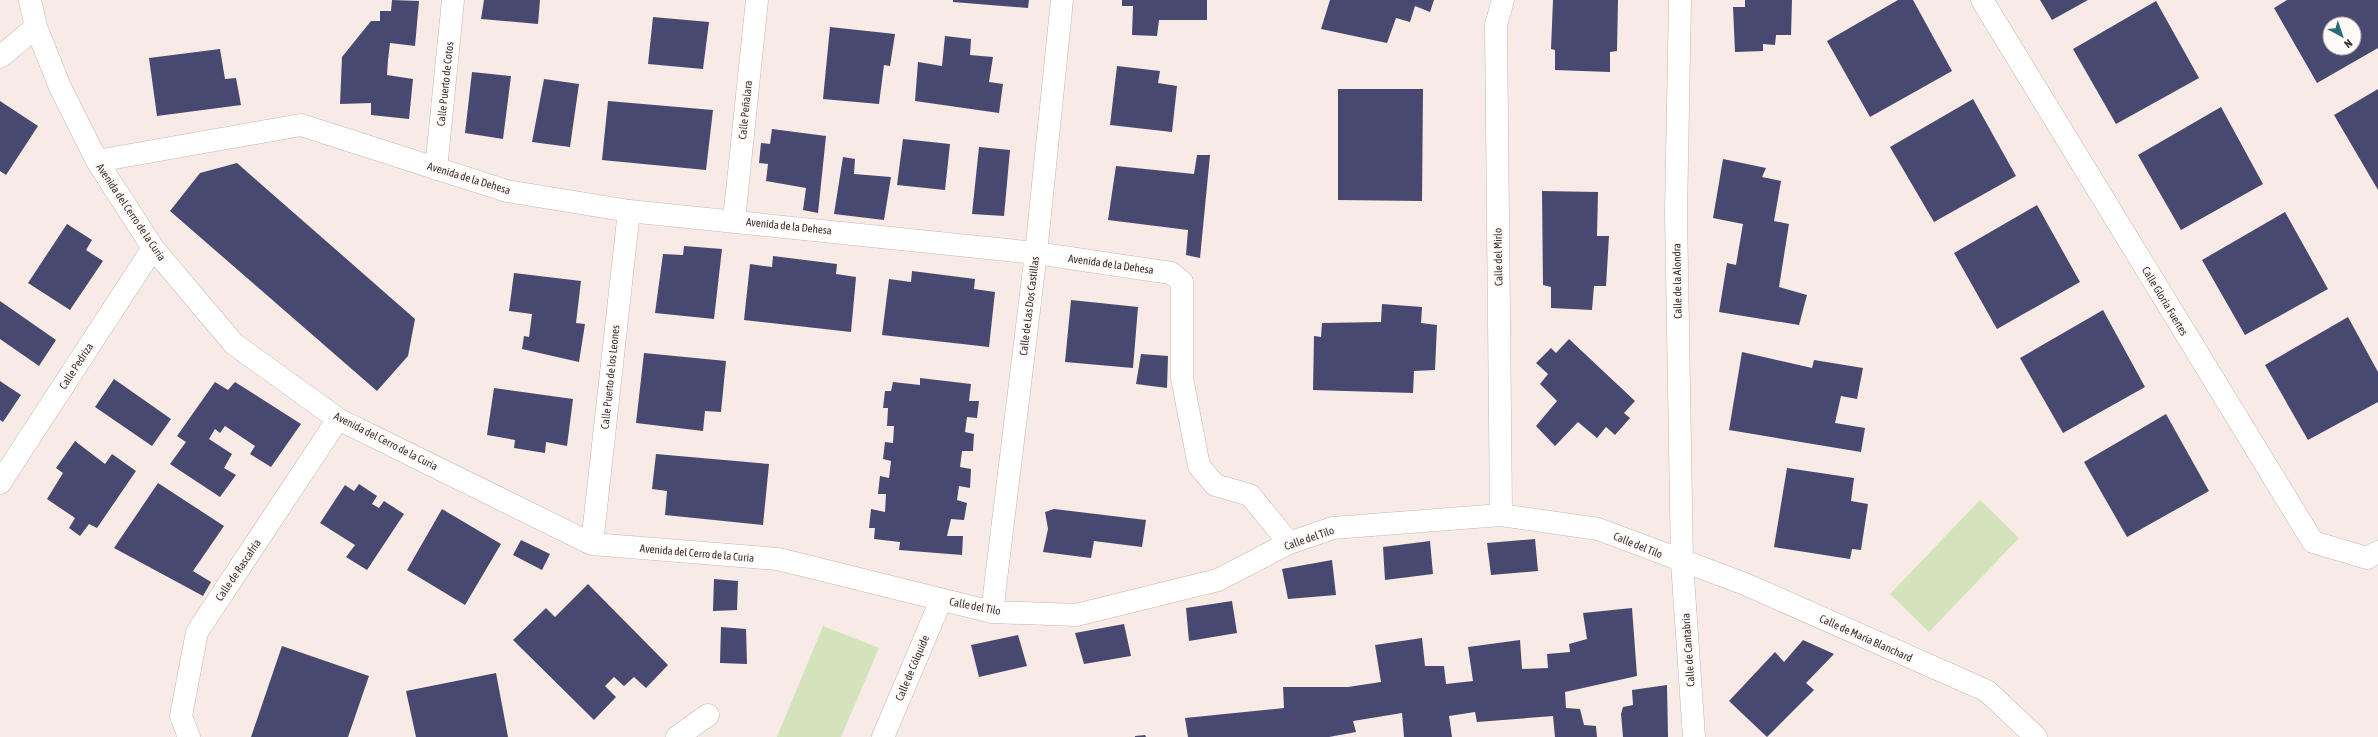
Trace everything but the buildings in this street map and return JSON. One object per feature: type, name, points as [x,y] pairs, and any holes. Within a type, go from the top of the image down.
[{"type":"street","name":"Avenida del Cerro de la Curia","points":[[30,0],[36,27],[60,87],[96,160],[153,248],[234,344],[338,419],[592,544],[778,559],[941,600]]},
{"type":"street","name":"Calle Puerto de Cotos","points":[[436,169],[453,0]]},
{"type":"street","name":"Calle Peñalara","points":[[734,220],[757,0]]},
{"type":"street","name":"Calle de Las Dos Castillas","points":[[992,612],[1036,253],[1062,0]]},
{"type":"street","name":"Calle del Mirlo","points":[[1501,515],[1496,25],[1503,0]]},
{"type":"street","name":"Calle de la Alondra","points":[[1680,0],[1676,213],[1682,562]]},
{"type":"street","name":"Calle Gloria Fuertes","points":[[1982,0],[2313,542],[2367,558],[2378,552]]},
{"type":"street","points":[[0,57],[36,27]]},
{"type":"street","name":"Avenida de la Dehesa","points":[[96,160],[301,125],[507,191],[629,211],[734,220],[1036,253],[1171,273],[1182,282],[1182,378],[1199,466],[1216,485],[1250,495],[1290,542]]},
{"type":"street","name":"Calle Puerto de los Leones","points":[[592,544],[629,211]]},
{"type":"street","name":"Calle Pedriza","points":[[0,483],[153,248]]},
{"type":"street","name":"Calle de Rascafría","points":[[189,737],[181,716],[197,632],[338,419]]},
{"type":"street","name":"Calle del Tilo","points":[[941,600],[992,612],[1076,615],[1218,580],[1290,542],[1333,528],[1501,515],[1598,529],[1682,562]]},
{"type":"street","name":"Calle de Cantabria","points":[[1682,562],[1694,737]]},
{"type":"street","name":"Calle de María Blanchard","points":[[1682,562],[1745,584],[1986,691],[2036,737]]},
{"type":"street","name":"Calle de Cólquide","points":[[883,737],[941,600]]},
{"type":"street","points":[[676,737],[708,715]]},
{"type":"green space","points":[[1980,500],[2019,538],[1929,632],[1890,594]]},
{"type":"green space","points":[[823,626],[879,648],[841,737],[777,737]]}]
